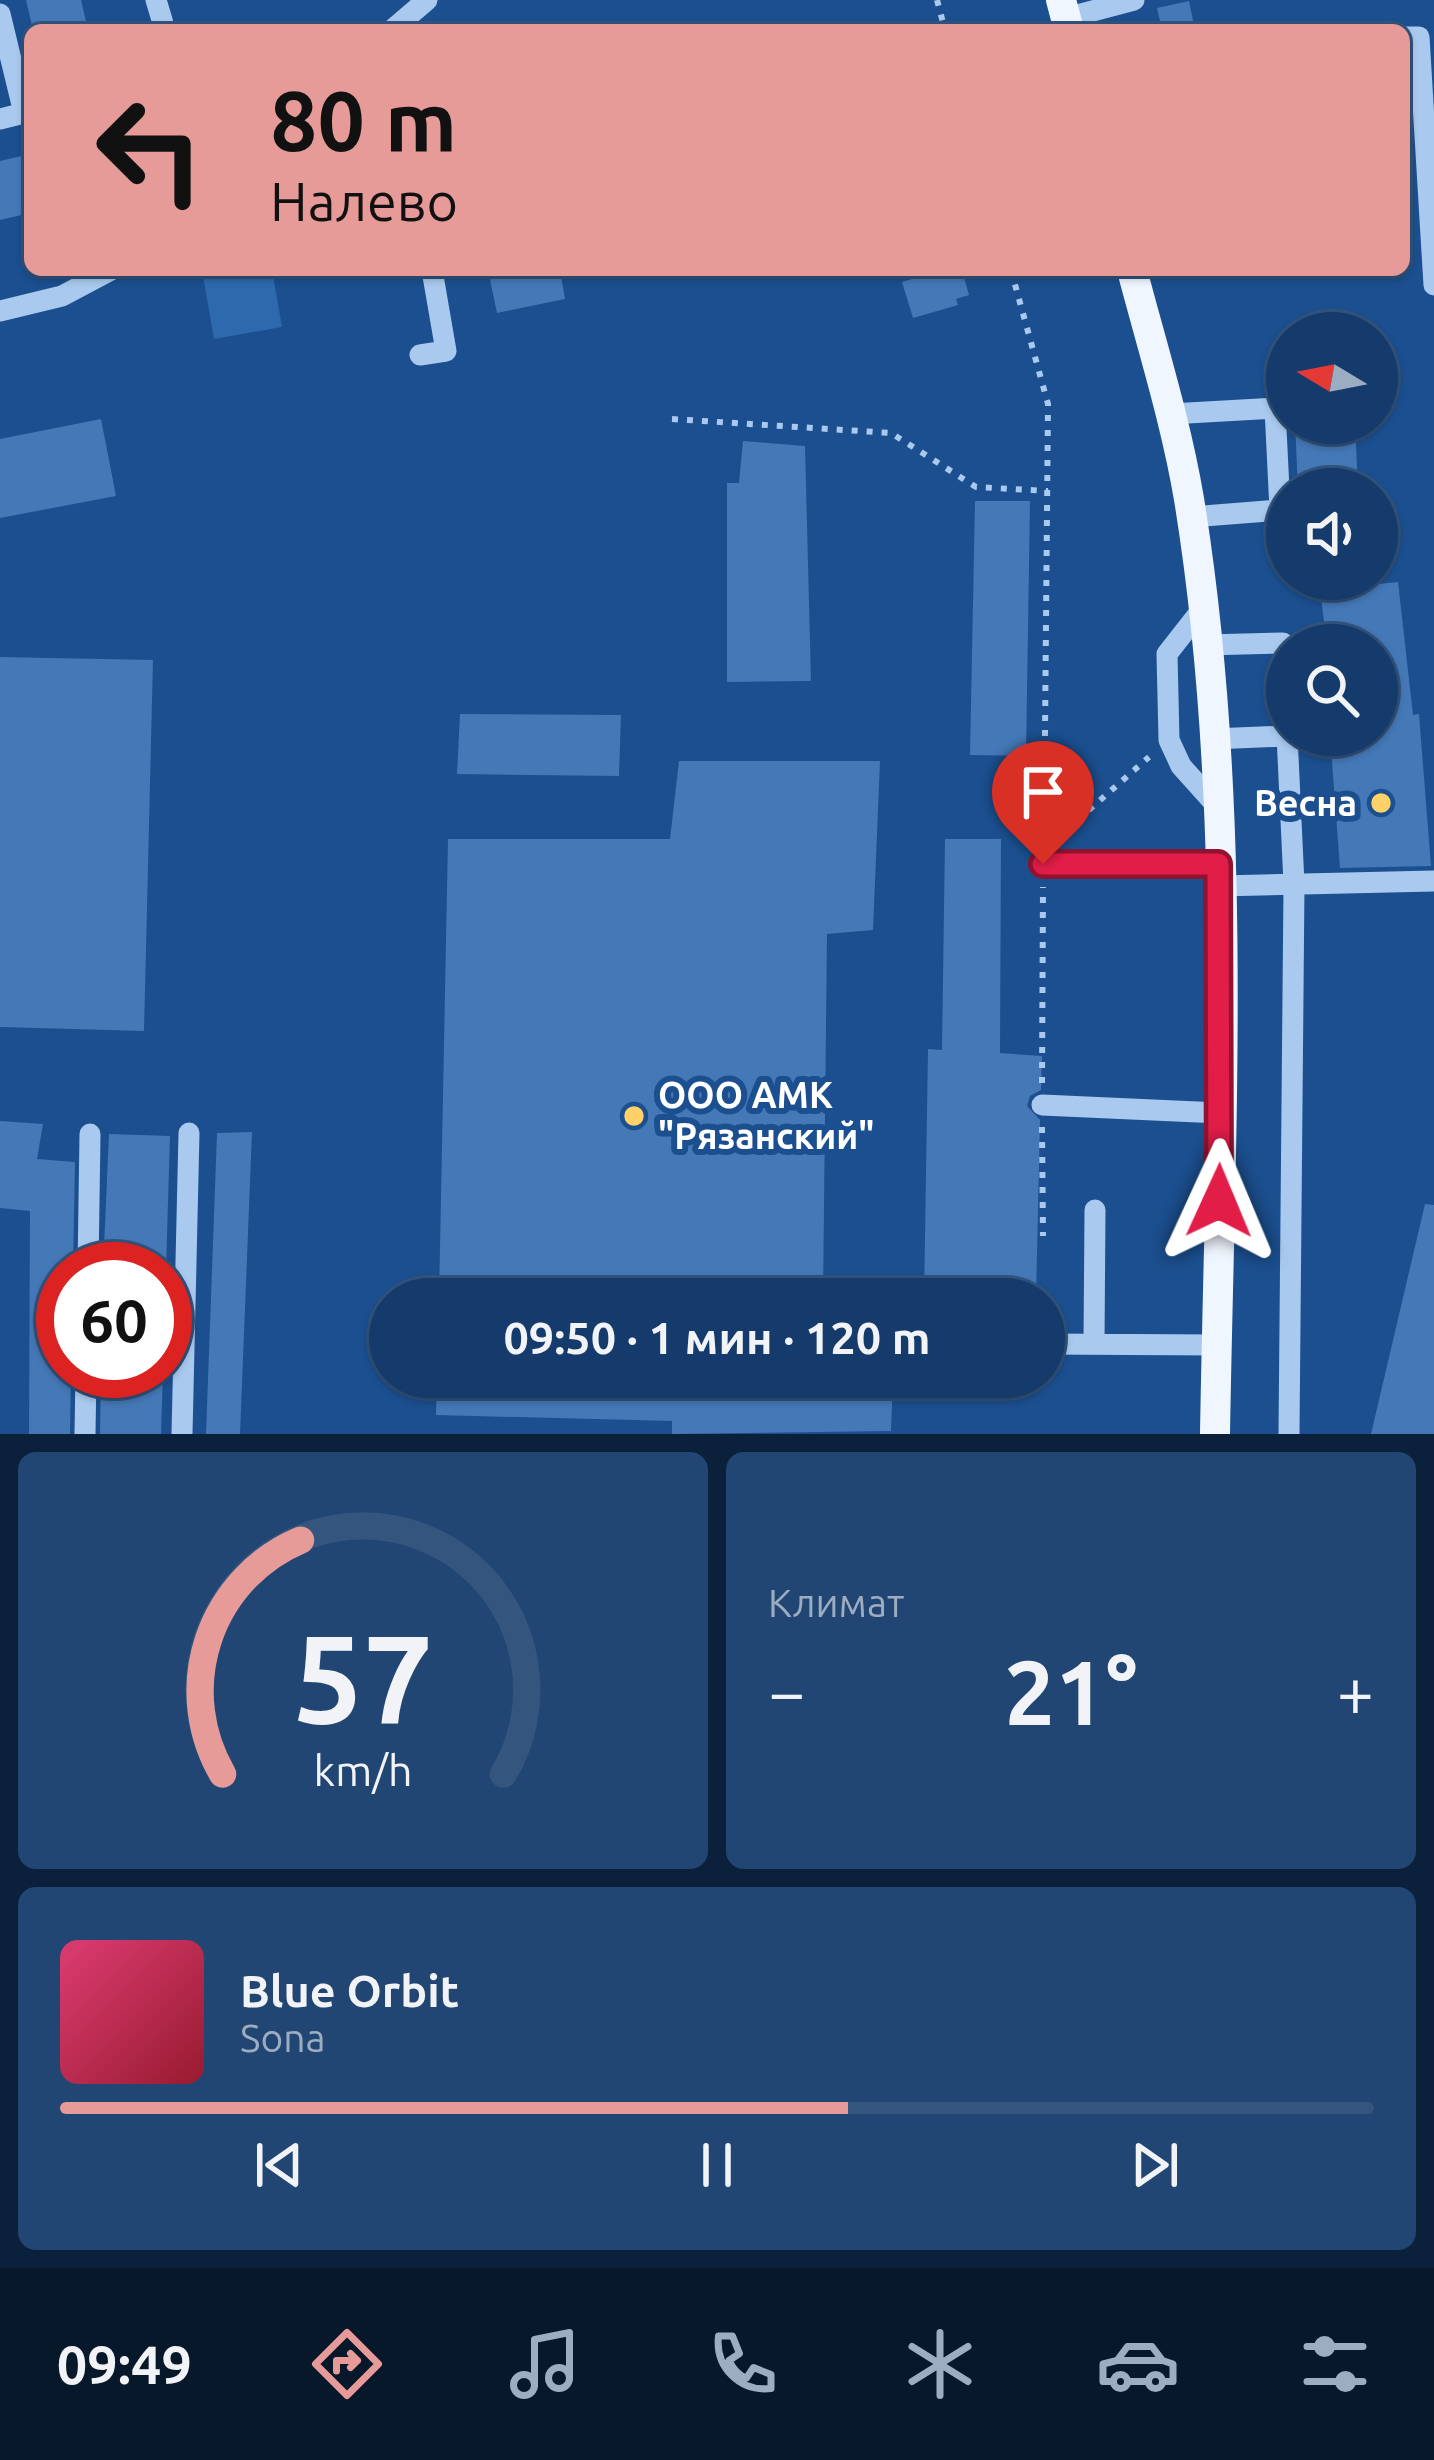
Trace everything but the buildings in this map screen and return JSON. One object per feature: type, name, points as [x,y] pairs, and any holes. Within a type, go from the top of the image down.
[{"type":"main road","points":[[1134,276],[1170,414],[1203,608],[1219,875],[1215,1434]]},
{"type":"street","points":[[399,24],[427,0]]},
{"type":"street","points":[[1066,16],[1134,0]]},
{"type":"street","points":[[0,14],[24,113],[0,119]]},
{"type":"street","points":[[1419,37],[1434,285]]},
{"type":"street","points":[[0,311],[62,296],[100,276]]},
{"type":"street","points":[[419,356],[446,351],[433,276]]},
{"type":"street","points":[[1170,414],[1275,408],[1280,510],[1191,518]]},
{"type":"street","points":[[1203,608],[1167,654],[1169,740],[1181,766],[1216,805]]},
{"type":"street","points":[[1205,645],[1266,643]]},
{"type":"street","points":[[1212,739],[1266,735]]},
{"type":"street","points":[[1288,756],[1294,884],[1289,1434]]},
{"type":"street","points":[[1043,864],[1294,884],[1434,880]]},
{"type":"street","points":[[1042,1105],[1220,1113]]},
{"type":"street","points":[[182,1434],[189,1133]]},
{"type":"street","points":[[88,1242],[90,1134]]},
{"type":"street","points":[[1094,1344],[1095,1210]]},
{"type":"street","points":[[1065,1344],[1216,1345]]},
{"type":"street","points":[[85,1434],[86,1398]]},
{"type":"path","points":[[1013,276],[1048,404],[1044,850],[1169,740]]},
{"type":"path","points":[[672,419],[891,433],[976,487],[1048,490]]},
{"type":"path","points":[[1043,864],[1043,1236]]},
{"type":"shaded area","points":[[203,276],[273,276],[282,327],[214,339]]},
{"type":"place","name":"Весна","points":[[1381,803]]},
{"type":"place","name":"ООО АМК \"Рязанский\"","points":[[634,1116]]},
{"type":"route","points":[[1043,864],[1218,864],[1219,1201]]}]
